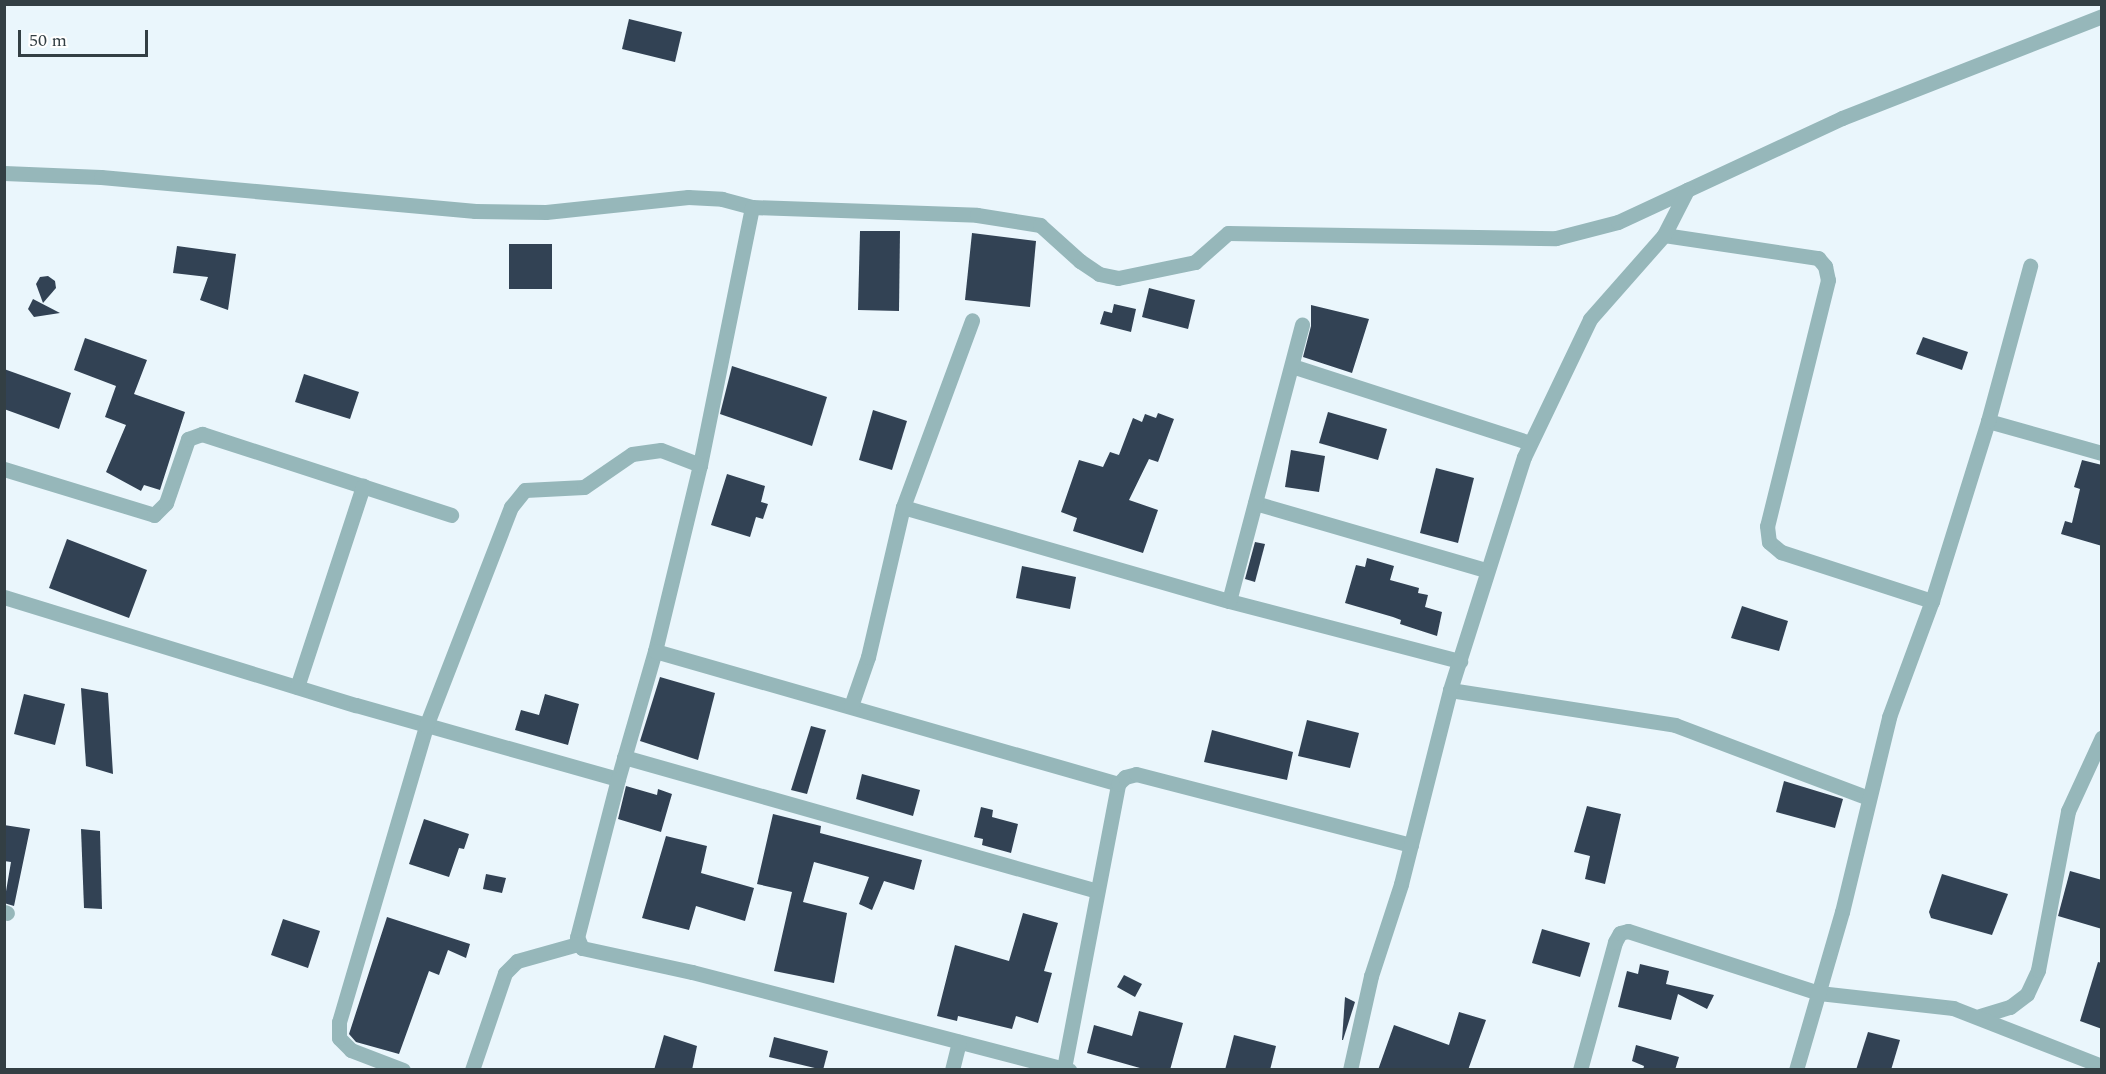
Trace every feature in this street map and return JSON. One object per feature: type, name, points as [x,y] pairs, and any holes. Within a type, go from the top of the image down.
[{"type":"street","points":[[4,173],[101,177],[476,211],[546,212],[688,197],[722,199],[752,207],[978,215],[1040,225],[1080,261],[1099,274],[1118,278],[1195,262],[1228,233],[1556,238],[1618,222],[1842,118],[2102,16]]},
{"type":"street","points":[[1350,1070],[1371,976],[1389,928],[1450,690],[1485,570],[1530,443],[1590,319],[1664,235],[1687,190]]},
{"type":"street","points":[[578,944],[618,779],[655,651],[700,465],[752,207]]},
{"type":"street","points":[[1664,235],[1818,258],[1825,266],[1828,280],[1767,526],[1768,542],[1781,552],[1932,601]]},
{"type":"street","points":[[1796,1070],[1842,912],[1866,797],[1889,717],[1932,601],[1988,421],[2030,266]]},
{"type":"street","points":[[851,706],[868,657],[903,507],[972,320]]},
{"type":"street","points":[[1229,601],[1302,324]]},
{"type":"street","points":[[1292,366],[1530,443]]},
{"type":"street","points":[[1988,421],[2102,453]]},
{"type":"street","points":[[4,469],[154,515],[166,503],[188,439],[202,434],[451,516]]},
{"type":"street","points":[[403,1070],[351,1050],[339,1038],[339,1022],[426,726],[479,584],[512,507],[525,490],[584,487],[632,454],[661,450],[700,465]]},
{"type":"street","points":[[297,687],[363,486]]},
{"type":"street","points":[[1255,503],[1485,570]]},
{"type":"street","points":[[903,507],[1229,601],[1460,661]]},
{"type":"street","points":[[4,597],[426,726],[618,779]]},
{"type":"street","points":[[655,651],[1118,784],[1136,774],[1411,845]]},
{"type":"street","points":[[1450,690],[1675,725],[1866,797]]},
{"type":"street","points":[[1980,1016],[2010,1007],[2027,994],[2038,970],[2068,811],[2102,736]]},
{"type":"street","points":[[624,757],[1096,891]]},
{"type":"street","points":[[472,1070],[505,973],[517,961],[578,944],[1066,1069],[1096,891],[1118,784]]},
{"type":"street","points":[[1580,1070],[1620,933],[1628,931],[1819,993],[1953,1008],[1980,1016],[2102,1066]]},
{"type":"street","points":[[952,1070],[959,1042]]},
{"type":"building","points":[[629,19],[682,32],[675,62],[622,49]]},
{"type":"building","points":[[860,231],[900,231],[899,311],[858,310]]},
{"type":"building","points":[[972,233],[1036,241],[1030,307],[965,300]]},
{"type":"building","points":[[509,244],[552,244],[552,289],[509,289]]},
{"type":"building","points":[[177,246],[236,254],[228,310],[200,300],[208,277],[173,273]]},
{"type":"building","points":[[48,276],[55,281],[56,288],[43,303],[36,284],[40,277]]},
{"type":"building","points":[[1149,288],[1195,300],[1188,329],[1142,317]]},
{"type":"building","points":[[33,299],[60,313],[34,317],[28,309]]},
{"type":"building","points":[[1114,304],[1136,309],[1131,332],[1100,324],[1104,311],[1112,313]]},
{"type":"building","points":[[1311,305],[1369,319],[1352,373],[1303,357],[1311,326]]},
{"type":"building","points":[[1923,337],[1968,352],[1962,370],[1916,354]]},
{"type":"building","points":[[85,338],[147,360],[134,394],[185,412],[160,490],[144,485],[141,491],[106,472],[126,425],[105,417],[116,386],[74,370]]},
{"type":"building","points":[[732,366],[827,397],[812,446],[720,414]]},
{"type":"building","points":[[4,369],[71,393],[59,429],[4,409]]},
{"type":"building","points":[[304,374],[359,392],[350,419],[295,402]]},
{"type":"building","points":[[873,410],[907,421],[892,470],[859,460]]},
{"type":"building","points":[[1328,412],[1387,429],[1378,460],[1319,443]]},
{"type":"building","points":[[1158,413],[1174,419],[1158,462],[1149,459],[1129,500],[1158,510],[1143,553],[1073,531],[1077,518],[1061,512],[1079,460],[1103,467],[1110,452],[1119,455],[1133,418],[1142,422],[1145,414],[1156,418]]},
{"type":"building","points":[[1291,450],[1325,456],[1319,492],[1285,487]]},
{"type":"building","points":[[2082,460],[2102,465],[2102,546],[2061,534],[2065,521],[2072,523],[2080,489],[2074,487]]},
{"type":"building","points":[[1436,468],[1474,478],[1458,543],[1420,533]]},
{"type":"building","points":[[727,474],[765,486],[761,502],[768,504],[763,519],[756,517],[750,537],[711,525]]},
{"type":"building","points":[[67,539],[147,570],[129,618],[49,588]]},
{"type":"building","points":[[1255,542],[1265,544],[1255,582],[1245,579]]},
{"type":"building","points":[[1367,558],[1394,566],[1390,580],[1419,588],[1418,593],[1428,595],[1425,607],[1442,612],[1437,636],[1400,624],[1401,620],[1393,617],[1345,603],[1356,565],[1365,567]]},
{"type":"building","points":[[1022,566],[1076,577],[1070,609],[1016,598]]},
{"type":"building","points":[[1742,606],[1788,621],[1779,651],[1731,638]]},
{"type":"building","points":[[660,677],[715,693],[698,760],[640,741]]},
{"type":"building","points":[[81,688],[108,693],[113,774],[86,766]]},
{"type":"building","points":[[24,694],[65,704],[55,745],[14,734]]},
{"type":"building","points":[[545,694],[579,704],[568,745],[515,730],[521,710],[539,715]]},
{"type":"building","points":[[1307,720],[1359,733],[1350,768],[1298,756]]},
{"type":"building","points":[[811,726],[826,730],[807,794],[791,790]]},
{"type":"building","points":[[1212,730],[1293,752],[1287,780],[1204,762]]},
{"type":"building","points":[[862,774],[920,790],[913,816],[856,799]]},
{"type":"building","points":[[1784,781],[1843,799],[1835,828],[1776,812]]},
{"type":"building","points":[[626,786],[657,795],[658,789],[672,794],[661,832],[618,819]]},
{"type":"building","points":[[1587,806],[1621,814],[1605,884],[1585,879],[1590,856],[1574,852]]},
{"type":"building","points":[[981,807],[993,810],[992,817],[1018,824],[1011,853],[982,845],[983,839],[974,837]]},
{"type":"building","points":[[773,814],[821,826],[820,833],[922,860],[914,890],[884,881],[872,910],[859,904],[869,877],[814,862],[803,902],[847,913],[834,983],[774,971],[792,892],[757,884]]},
{"type":"building","points":[[424,819],[469,834],[464,849],[459,848],[449,877],[409,864]]},
{"type":"building","points":[[4,825],[30,829],[14,906],[4,903],[11,862],[4,861]]},
{"type":"building","points":[[81,829],[100,831],[102,909],[84,908]]},
{"type":"building","points":[[666,836],[707,846],[701,873],[754,888],[745,921],[696,906],[689,930],[642,918]]},
{"type":"building","points":[[2070,871],[2102,880],[2102,929],[2058,916]]},
{"type":"building","points":[[486,874],[506,878],[502,893],[483,889]]},
{"type":"building","points":[[1942,874],[2008,894],[1992,935],[1931,918],[1929,912]]},
{"type":"building","points":[[1023,913],[1058,923],[1044,971],[1052,973],[1038,1023],[1016,1016],[1012,1029],[958,1016],[957,1021],[937,1016],[955,945],[1009,961]]},
{"type":"building","points":[[387,917],[470,944],[466,958],[448,950],[439,975],[429,971],[399,1054],[356,1042],[349,1034]]},
{"type":"building","points":[[283,919],[320,931],[308,968],[271,955]]},
{"type":"building","points":[[1542,929],[1590,943],[1580,977],[1532,963]]},
{"type":"building","points":[[2098,962],[2102,963],[2102,1029],[2080,1021]]},
{"type":"building","points":[[1640,964],[1669,971],[1666,984],[1714,995],[1707,1009],[1678,994],[1671,1020],[1618,1007],[1627,971],[1638,974]]},
{"type":"building","points":[[1124,975],[1142,984],[1135,997],[1117,987]]},
{"type":"building","points":[[1345,997],[1355,1002],[1342,1040]]},
{"type":"building","points":[[1139,1011],[1183,1023],[1170,1070],[1147,1070],[1087,1053],[1094,1025],[1132,1036]]},
{"type":"building","points":[[1459,1012],[1486,1020],[1468,1070],[1378,1070],[1394,1025],[1449,1045]]},
{"type":"building","points":[[1868,1032],[1900,1040],[1891,1070],[1856,1070]]},
{"type":"building","points":[[664,1035],[697,1046],[692,1070],[654,1070]]},
{"type":"building","points":[[1234,1035],[1276,1046],[1270,1070],[1225,1070]]},
{"type":"building","points":[[774,1037],[828,1051],[823,1070],[769,1057]]},
{"type":"building","points":[[1636,1045],[1679,1057],[1675,1070],[1643,1070],[1644,1066],[1632,1061]]}]
